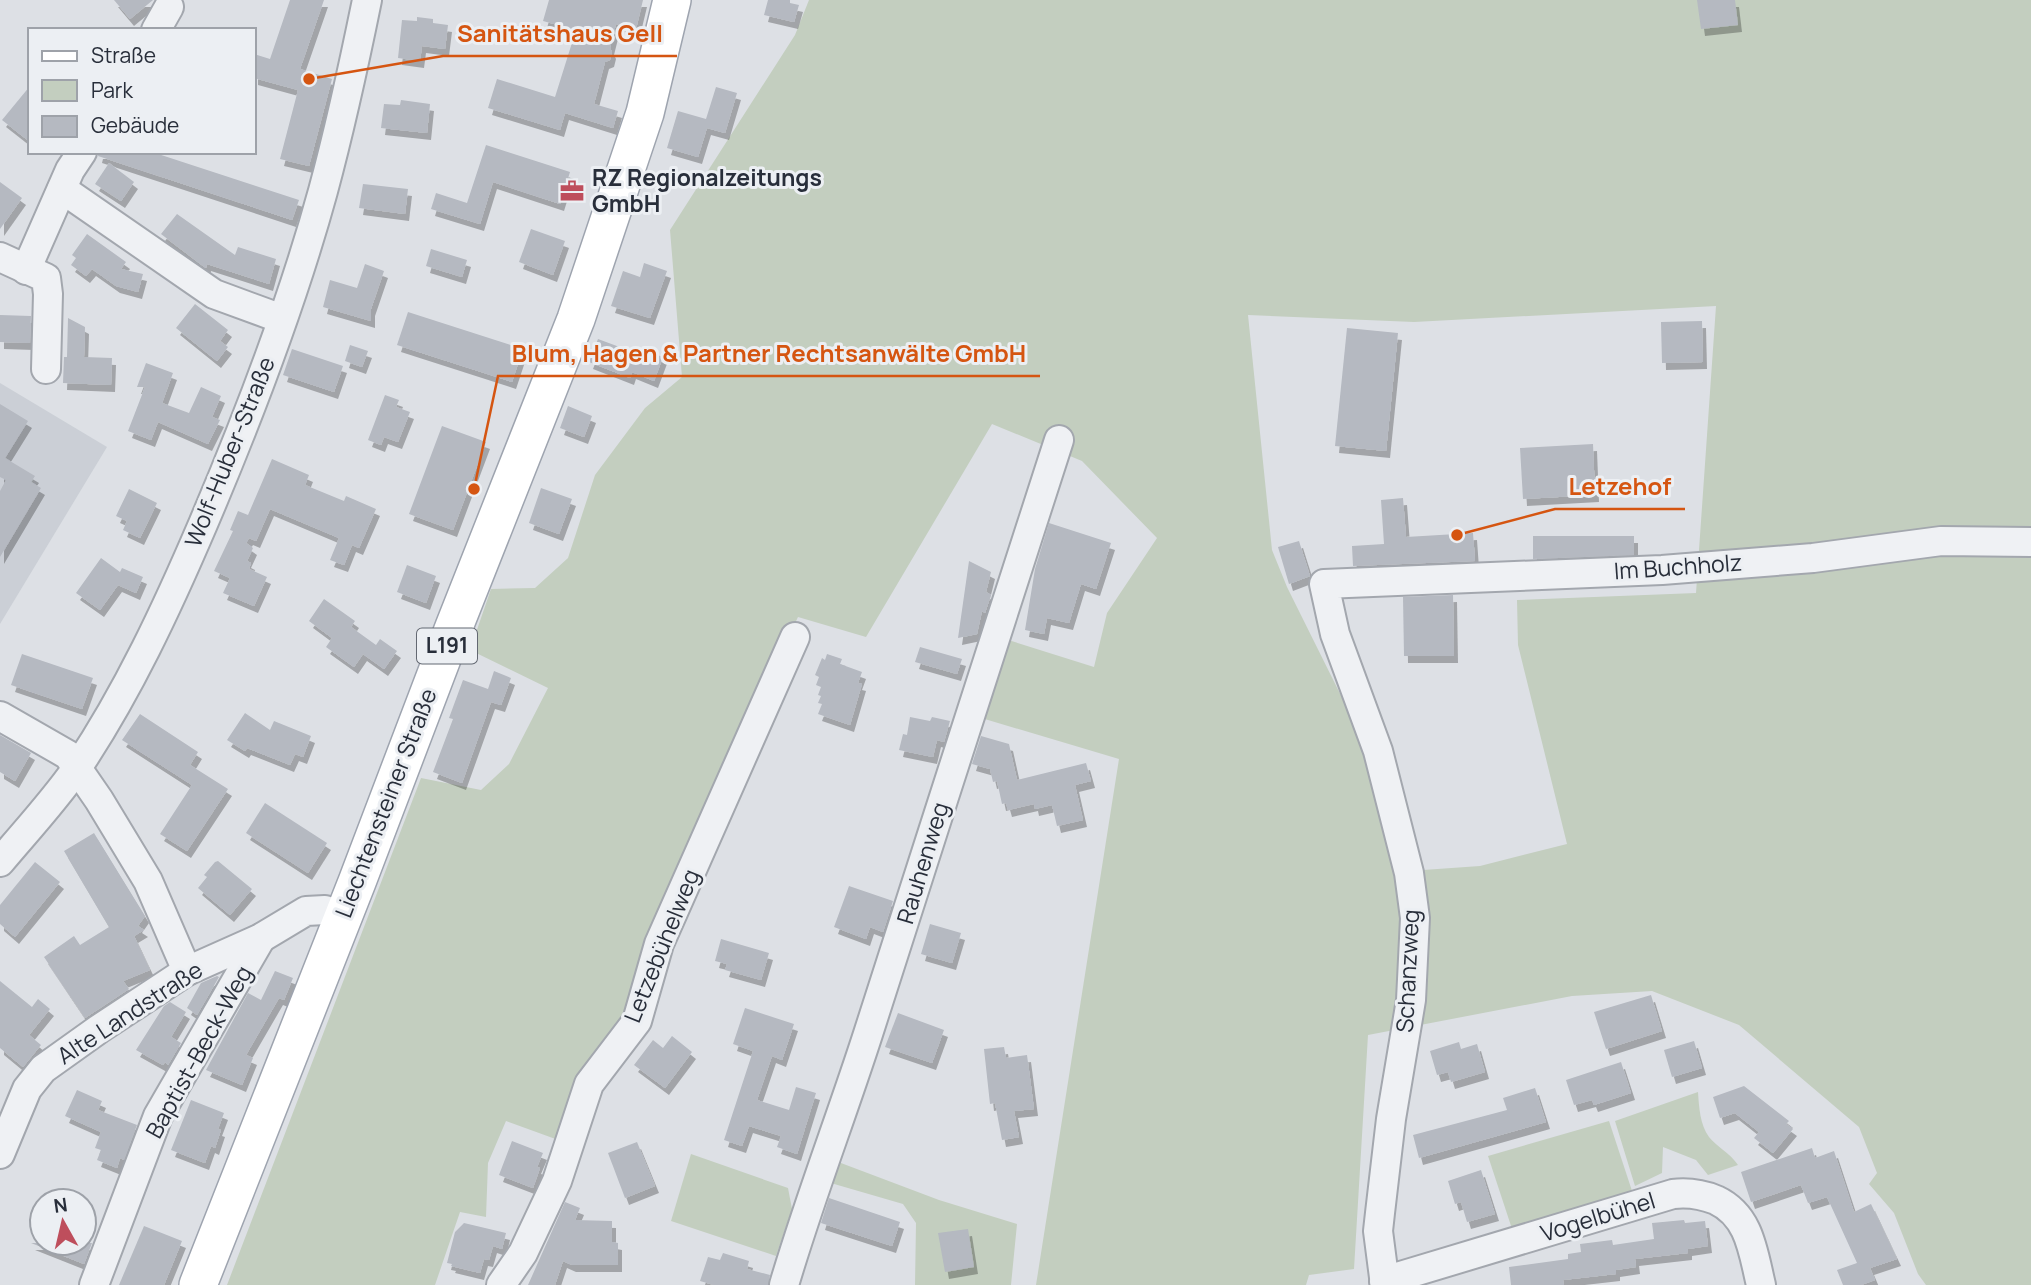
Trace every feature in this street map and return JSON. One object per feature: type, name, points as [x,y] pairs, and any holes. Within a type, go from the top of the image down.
[{"type":"main road","name":"Liechtensteiner Straße","points":[[198,1285],[576,319],[645,113],[672,0]]},
{"type":"street","name":"Wolf-Huber-Straße","points":[[0,862],[76,768],[135,671],[183,570],[235,449],[282,319],[323,192],[367,0]]},
{"type":"street","points":[[26,270],[61,189],[81,154]]},
{"type":"street","points":[[61,189],[214,294],[282,319]]},
{"type":"street","points":[[0,257],[46,278],[46,369]]},
{"type":"street","name":"Rauhenweg","points":[[784,1285],[817,1179],[848,1097],[1059,440]]},
{"type":"street","name":"Im Buchholz","points":[[1324,584],[1662,570],[1813,558],[1941,541],[2031,541]]},
{"type":"street","name":"Schanzweg","points":[[1324,584],[1335,635],[1378,751],[1409,873],[1415,918],[1411,1000],[1391,1119],[1378,1231],[1385,1283]]},
{"type":"street","name":"Letzebühelweg","points":[[501,1285],[523,1252],[557,1181],[581,1101],[589,1084],[638,1021],[659,944],[795,637]]},
{"type":"street","points":[[0,716],[68,755],[148,881],[187,971]]},
{"type":"street","name":"Alte Landstraße","points":[[0,1154],[27,1089],[43,1069],[187,971],[261,938],[306,911],[325,910],[343,916]]},
{"type":"street","name":"Baptist-Beck-Weg","points":[[94,1285],[158,1116],[261,938]]},
{"type":"street","name":"Vogelbühel","points":[[1385,1283],[1673,1194],[1689,1192],[1721,1202],[1736,1213],[1749,1235],[1761,1285]]},
{"type":"shaded area","points":[[0,383],[107,447],[0,624]]},
{"type":"green space","points":[[809,0],[2031,0],[2031,1285],[1926,1285],[1918,1274],[1894,1213],[1869,1184],[1877,1173],[1859,1127],[1739,1025],[1652,991],[1572,996],[1368,1035],[1354,1269],[1309,1275],[1306,1285],[1036,1285],[1119,759],[978,717],[1002,638],[1094,667],[1107,613],[1157,538],[1082,461],[992,424],[866,637],[798,617],[771,673],[630,1014],[561,1141],[506,1121],[488,1163],[486,1217],[460,1212],[435,1285],[227,1285],[421,778],[481,790],[509,764],[548,688],[470,650],[491,589],[535,588],[568,558],[595,475],[645,408],[682,377],[670,230],[795,35]],"holes":[[[1716,306],[1696,593],[1517,600],[1518,645],[1567,844],[1480,866],[1409,871],[1371,756],[1287,587],[1272,550],[1248,315],[1414,322]]]},
{"type":"green space","points":[[1698,1092],[1700,1116],[1706,1132],[1738,1165],[1708,1175],[1696,1160],[1663,1147],[1662,1173],[1635,1186],[1615,1121]]},
{"type":"green space","points":[[1609,1121],[1635,1200],[1514,1235],[1488,1156]]},
{"type":"green space","points":[[691,1154],[788,1188],[792,1209],[776,1256],[671,1221]]},
{"type":"green space","points":[[825,1157],[939,1200],[1017,1224],[1011,1285],[915,1285],[916,1223],[903,1204],[817,1179]]},
{"type":"building","points":[[114,0],[153,0],[130,19]]},
{"type":"building","points":[[290,0],[324,0],[300,69],[332,79],[309,166],[280,159],[298,90],[256,79],[256,55],[270,59]]},
{"type":"building","points":[[549,0],[643,0],[636,29],[616,24],[610,60],[605,62],[594,104],[618,111],[613,128],[565,113],[560,130],[488,108],[497,79],[555,97],[576,30],[543,21]]},
{"type":"building","points":[[768,0],[790,0],[790,3],[799,5],[794,22],[764,15]]},
{"type":"building","points":[[1697,0],[1735,0],[1738,25],[1701,29]]},
{"type":"building","points":[[417,17],[448,25],[445,49],[422,46],[420,61],[398,58],[402,20],[417,21]]},
{"type":"building","points":[[716,87],[737,93],[725,133],[707,128],[698,157],[667,148],[678,111],[706,119]]},
{"type":"building","points":[[28,88],[28,140],[2,120]]},
{"type":"building","points":[[401,100],[430,104],[427,133],[381,128],[384,104],[400,105]]},
{"type":"building","points":[[486,145],[570,172],[560,204],[493,182],[480,224],[431,209],[436,193],[467,203]]},
{"type":"building","points":[[158,154],[299,200],[292,220],[98,156]]},
{"type":"building","points":[[109,163],[134,182],[121,201],[95,184]]},
{"type":"building","points":[[0,182],[22,198],[0,229]]},
{"type":"building","points":[[363,184],[408,189],[405,214],[359,208]]},
{"type":"building","points":[[177,214],[235,255],[238,247],[276,259],[269,284],[207,264],[206,268],[203,266],[161,234]]},
{"type":"building","points":[[531,229],[565,241],[553,275],[519,262]]},
{"type":"building","points":[[87,234],[126,262],[121,269],[143,274],[138,292],[116,286],[92,269],[86,276],[71,265],[76,258],[72,255]]},
{"type":"building","points":[[431,249],[467,260],[462,277],[426,266]]},
{"type":"building","points":[[644,263],[667,271],[650,318],[611,306],[623,271],[640,277]]},
{"type":"building","points":[[365,264],[384,271],[371,309],[371,321],[323,307],[330,280],[357,288]]},
{"type":"building","points":[[195,304],[228,330],[220,341],[228,347],[217,361],[176,328]]},
{"type":"building","points":[[408,312],[523,349],[512,382],[397,345]]},
{"type":"building","points":[[0,315],[31,316],[30,343],[0,342]]},
{"type":"building","points":[[68,318],[85,327],[84,357],[112,358],[111,385],[63,383]]},
{"type":"building","points":[[1702,321],[1703,362],[1662,363],[1661,322]]},
{"type":"building","points":[[1347,328],[1398,333],[1386,451],[1335,446]]},
{"type":"building","points":[[598,339],[633,352],[635,347],[663,357],[654,381],[632,372],[630,378],[589,362]]},
{"type":"building","points":[[350,345],[368,351],[362,367],[345,361]]},
{"type":"building","points":[[292,349],[343,366],[334,392],[283,375]]},
{"type":"building","points":[[146,363],[173,373],[162,403],[189,413],[201,387],[221,396],[212,417],[220,420],[208,444],[158,422],[151,440],[128,431],[145,387],[137,387]]},
{"type":"building","points":[[385,395],[399,400],[396,407],[410,412],[398,442],[384,437],[381,445],[368,440]]},
{"type":"building","points":[[0,404],[28,421],[5,458],[35,476],[31,482],[41,488],[0,557],[0,491],[6,480],[0,477]]},
{"type":"building","points":[[568,406],[592,416],[584,437],[560,428]]},
{"type":"building","points":[[442,426],[486,442],[453,530],[409,514]]},
{"type":"building","points":[[1593,444],[1595,495],[1523,499],[1520,448]]},
{"type":"building","points":[[272,459],[309,475],[305,485],[344,501],[346,496],[376,509],[359,548],[352,545],[344,565],[330,560],[339,538],[270,509],[256,541],[249,538],[246,543],[253,548],[247,561],[251,563],[249,569],[267,577],[254,606],[223,593],[230,578],[214,571],[233,531],[230,530],[238,511],[248,515]]},
{"type":"building","points":[[541,488],[572,499],[559,534],[529,523]]},
{"type":"building","points":[[129,489],[157,503],[140,538],[123,530],[127,521],[116,516]]},
{"type":"building","points":[[1403,498],[1406,537],[1473,533],[1475,561],[1353,566],[1352,546],[1384,544],[1381,500]]},
{"type":"building","points":[[1049,523],[1111,543],[1096,589],[1081,584],[1069,623],[1047,618],[1044,634],[1025,630],[1035,569]]},
{"type":"building","points":[[1533,536],[1634,536],[1634,555],[1533,559]]},
{"type":"building","points":[[1299,541],[1310,576],[1289,584],[1278,547]]},
{"type":"building","points":[[101,558],[120,572],[122,568],[143,577],[136,593],[118,585],[100,610],[76,593]]},
{"type":"building","points":[[969,561],[991,572],[986,592],[991,595],[985,613],[982,611],[977,634],[958,638]]},
{"type":"building","points":[[407,565],[436,576],[426,603],[397,592]]},
{"type":"building","points":[[1453,595],[1454,656],[1404,656],[1403,597]]},
{"type":"building","points":[[324,599],[355,621],[351,627],[376,645],[380,639],[397,651],[384,669],[363,654],[354,667],[326,647],[332,638],[309,621]]},
{"type":"building","points":[[920,647],[962,659],[957,674],[915,662]]},
{"type":"building","points":[[22,654],[93,678],[82,709],[11,685]]},
{"type":"building","points":[[827,654],[842,659],[840,664],[862,672],[858,683],[862,684],[850,725],[818,714],[822,704],[818,703],[821,687],[816,685],[819,677],[815,675],[822,658],[825,660]]},
{"type":"building","points":[[494,671],[511,678],[501,705],[491,702],[462,783],[433,772],[453,719],[449,718],[463,680],[488,689]]},
{"type":"building","points":[[245,713],[270,730],[274,721],[311,736],[303,757],[295,754],[290,765],[247,748],[245,751],[227,740]]},
{"type":"building","points":[[140,714],[198,752],[190,765],[228,789],[187,851],[160,834],[192,785],[122,740]]},
{"type":"building","points":[[910,717],[930,721],[932,717],[950,721],[944,742],[937,740],[933,757],[899,750],[903,734],[907,735]]},
{"type":"building","points":[[0,735],[31,753],[15,781],[0,772]]},
{"type":"building","points":[[981,736],[1009,744],[1017,780],[1086,763],[1091,781],[1075,785],[1083,820],[1057,826],[1052,805],[1035,809],[1034,804],[1008,810],[1006,803],[1002,804],[997,781],[993,782],[990,769],[972,764]]},
{"type":"building","points":[[265,803],[327,843],[308,873],[246,833]]},
{"type":"building","points":[[94,833],[145,916],[138,926],[144,930],[134,936],[150,970],[123,981],[129,989],[85,1018],[44,957],[74,936],[80,945],[109,927],[64,851]]},
{"type":"building","points":[[218,861],[252,889],[230,915],[198,888],[207,877],[204,875]]},
{"type":"building","points":[[35,862],[60,882],[15,937],[0,924],[0,905]]},
{"type":"building","points":[[849,886],[893,901],[883,932],[870,927],[866,939],[834,927]]},
{"type":"building","points":[[930,924],[961,933],[952,963],[921,954]]},
{"type":"building","points":[[721,939],[769,953],[761,980],[725,970],[727,964],[715,961]]},
{"type":"building","points":[[275,971],[293,978],[284,1000],[279,998],[246,1055],[253,1058],[242,1085],[206,1070],[248,993],[261,1000]]},
{"type":"building","points":[[219,977],[197,1015],[187,1008],[201,983]]},
{"type":"building","points":[[0,981],[32,1007],[38,999],[50,1009],[29,1035],[41,1045],[23,1067],[0,1048]]},
{"type":"building","points":[[1651,995],[1662,1031],[1606,1049],[1594,1012]]},
{"type":"building","points":[[170,1002],[186,1012],[171,1037],[181,1043],[168,1065],[165,1062],[163,1065],[136,1050],[164,1006]]},
{"type":"building","points":[[745,1008],[794,1024],[782,1060],[772,1056],[757,1100],[789,1110],[796,1087],[816,1093],[797,1154],[777,1147],[781,1136],[749,1126],[742,1146],[724,1140],[753,1051],[733,1044]]},
{"type":"building","points":[[898,1013],[944,1030],[932,1063],[885,1047]]},
{"type":"building","points":[[672,1036],[692,1052],[665,1088],[634,1065],[653,1040],[663,1048]]},
{"type":"building","points":[[1694,1041],[1702,1068],[1672,1077],[1664,1050]]},
{"type":"building","points":[[1459,1042],[1461,1049],[1477,1044],[1485,1072],[1451,1082],[1448,1072],[1437,1075],[1430,1051]]},
{"type":"building","points":[[1004,1047],[1006,1058],[1027,1055],[1034,1109],[1014,1111],[1019,1137],[1002,1140],[995,1103],[990,1104],[984,1049]]},
{"type":"building","points":[[1621,1062],[1631,1093],[1594,1105],[1592,1100],[1574,1105],[1566,1080]]},
{"type":"building","points":[[1744,1086],[1789,1121],[1786,1124],[1793,1129],[1773,1153],[1754,1138],[1759,1132],[1735,1113],[1720,1118],[1713,1097]]},
{"type":"building","points":[[1535,1088],[1546,1122],[1419,1158],[1413,1135],[1507,1110],[1503,1098]]},
{"type":"building","points":[[77,1090],[102,1101],[98,1110],[137,1125],[124,1160],[120,1158],[117,1168],[97,1160],[101,1150],[95,1148],[101,1132],[65,1116]]},
{"type":"building","points":[[191,1100],[224,1113],[215,1148],[211,1146],[205,1163],[171,1150]]},
{"type":"building","points":[[512,1141],[543,1153],[533,1188],[499,1175]]},
{"type":"building","points":[[637,1142],[655,1186],[625,1198],[608,1153]]},
{"type":"building","points":[[1812,1148],[1815,1158],[1834,1151],[1854,1212],[1871,1204],[1897,1259],[1870,1268],[1875,1280],[1861,1285],[1843,1285],[1837,1270],[1857,1263],[1827,1197],[1808,1203],[1801,1185],[1751,1202],[1741,1172]]},
{"type":"building","points":[[1481,1170],[1495,1214],[1467,1222],[1461,1202],[1455,1204],[1448,1181]]},
{"type":"building","points":[[829,1198],[900,1222],[892,1246],[821,1223]]},
{"type":"building","points":[[565,1202],[580,1208],[575,1220],[612,1221],[612,1242],[618,1243],[618,1265],[572,1265],[563,1261],[555,1285],[528,1285]]},
{"type":"building","points":[[1684,1220],[1685,1223],[1705,1221],[1708,1246],[1688,1249],[1688,1253],[1635,1259],[1636,1267],[1616,1270],[1616,1274],[1563,1280],[1564,1285],[1511,1285],[1509,1267],[1568,1259],[1568,1254],[1581,1252],[1580,1244],[1612,1240],[1613,1245],[1654,1239],[1652,1223]]},
{"type":"building","points":[[464,1223],[506,1233],[502,1249],[493,1246],[489,1260],[484,1259],[480,1273],[447,1263],[455,1232]]},
{"type":"building","points":[[144,1226],[182,1241],[164,1285],[119,1285]]},
{"type":"building","points":[[968,1229],[974,1267],[945,1272],[938,1233]]},
{"type":"building","points":[[723,1253],[749,1261],[747,1269],[770,1275],[768,1285],[714,1285],[700,1281],[708,1257],[720,1260]]},
{"type":"building","points":[[66,1257],[87,1257],[84,1264]]},
{"type":"place","name":"Sanitätshaus Gell","points":[[309,79]]},
{"type":"place","name":"RZ Regionalzeitungs GmbH","points":[[572,191]]},
{"type":"place","name":"Blum, Hagen & Partner Rechtsanwälte GmbH","points":[[474,489]]},
{"type":"place","name":"Letzehof","points":[[1457,535]]}]
